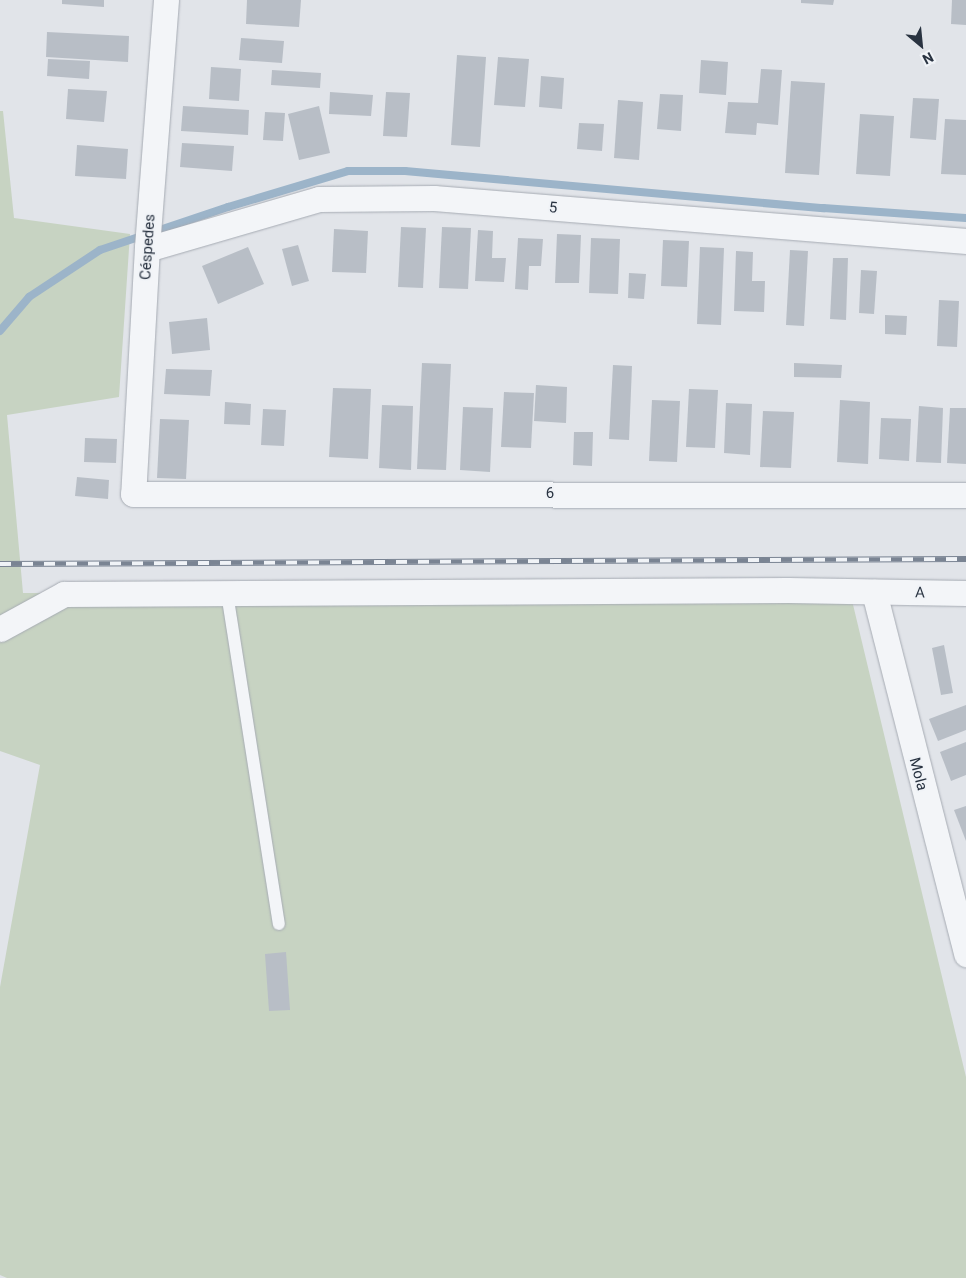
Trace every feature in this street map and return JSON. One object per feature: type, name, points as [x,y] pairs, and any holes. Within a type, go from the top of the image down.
[{"type":"street","name":"Céspedes","points":[[134,494],[147,248],[166,0]]},
{"type":"street","name":"5","points":[[147,248],[319,199],[434,198],[966,241]]},
{"type":"street","name":"6","points":[[134,494],[966,494]]},
{"type":"street","name":"Mola","points":[[874,592],[963,924],[966,954]]},
{"type":"street","name":"A","points":[[0,629],[64,594],[966,593]]},
{"type":"lane","points":[[226,593],[279,924]]},
{"type":"green space","points":[[0,111],[3,111],[14,218],[130,234],[119,397],[7,415],[23,593],[850,592],[966,1077],[966,1278],[7,1278],[0,1275],[0,987],[40,765],[0,751]]},
{"type":"building","points":[[62,0],[104,0],[104,7],[62,4]]},
{"type":"building","points":[[247,0],[301,0],[299,27],[246,24]]},
{"type":"building","points":[[801,0],[834,0],[833,5],[801,3]]},
{"type":"building","points":[[952,0],[966,0],[966,25],[951,24]]},
{"type":"building","points":[[47,32],[129,36],[128,62],[46,57]]},
{"type":"building","points":[[241,38],[284,41],[282,63],[239,60]]},
{"type":"building","points":[[457,55],[486,57],[480,147],[451,145]]},
{"type":"building","points":[[498,57],[529,59],[525,107],[494,105]]},
{"type":"building","points":[[48,59],[90,61],[89,79],[47,76]]},
{"type":"building","points":[[701,60],[728,62],[726,95],[699,93]]},
{"type":"building","points":[[211,67],[241,69],[239,101],[209,99]]},
{"type":"building","points":[[761,69],[782,70],[778,125],[757,123],[756,135],[725,133],[728,102],[758,103]]},
{"type":"building","points":[[272,70],[321,73],[320,88],[271,85]]},
{"type":"building","points":[[541,76],[564,78],[562,109],[539,107]]},
{"type":"building","points":[[791,81],[825,83],[819,175],[785,173]]},
{"type":"building","points":[[68,89],[107,91],[104,122],[66,119]]},
{"type":"building","points":[[330,92],[373,95],[371,116],[329,114]]},
{"type":"building","points":[[386,92],[410,93],[407,137],[383,136]]},
{"type":"building","points":[[660,94],[683,95],[681,131],[657,129]]},
{"type":"building","points":[[913,98],[939,99],[936,140],[910,138]]},
{"type":"building","points":[[618,100],[643,102],[639,160],[614,158]]},
{"type":"building","points":[[183,106],[249,110],[248,135],[181,131]]},
{"type":"building","points":[[319,106],[330,153],[299,160],[288,114]]},
{"type":"building","points":[[265,112],[285,113],[283,141],[263,140]]},
{"type":"building","points":[[860,114],[894,116],[890,176],[856,174]]},
{"type":"building","points":[[945,119],[966,120],[966,175],[941,174]]},
{"type":"building","points":[[579,123],[604,124],[602,151],[577,149]]},
{"type":"building","points":[[182,143],[234,146],[232,171],[180,167]]},
{"type":"building","points":[[77,145],[128,149],[126,179],[75,176]]},
{"type":"building","points":[[401,227],[426,228],[423,288],[398,287]]},
{"type":"building","points":[[442,227],[471,228],[468,289],[439,288]]},
{"type":"building","points":[[334,229],[368,231],[366,273],[332,272]]},
{"type":"building","points":[[478,230],[493,231],[492,258],[506,258],[504,282],[475,281]]},
{"type":"building","points":[[557,234],[581,235],[579,283],[555,283]]},
{"type":"building","points":[[518,238],[543,239],[541,266],[529,266],[528,290],[515,289]]},
{"type":"building","points":[[591,238],[620,239],[618,294],[589,293]]},
{"type":"building","points":[[663,240],[689,241],[687,287],[661,286]]},
{"type":"building","points":[[298,245],[309,281],[292,286],[282,249]]},
{"type":"building","points":[[248,247],[264,284],[218,304],[202,266]]},
{"type":"building","points":[[700,247],[724,248],[721,325],[697,324]]},
{"type":"building","points":[[790,250],[808,251],[804,326],[786,325]]},
{"type":"building","points":[[736,251],[753,252],[752,281],[765,281],[764,312],[734,311]]},
{"type":"building","points":[[833,258],[848,258],[846,320],[830,319]]},
{"type":"building","points":[[861,270],[877,271],[874,314],[859,313]]},
{"type":"building","points":[[629,273],[646,274],[644,299],[628,298]]},
{"type":"building","points":[[939,300],[959,301],[957,347],[937,346]]},
{"type":"building","points":[[885,315],[907,316],[906,335],[885,334]]},
{"type":"building","points":[[207,318],[210,350],[172,354],[169,322]]},
{"type":"building","points":[[422,363],[451,364],[446,470],[417,469]]},
{"type":"building","points":[[794,363],[842,365],[841,378],[794,377]]},
{"type":"building","points":[[613,365],[632,366],[629,440],[609,439]]},
{"type":"building","points":[[166,369],[212,370],[210,396],[164,394]]},
{"type":"building","points":[[536,385],[567,387],[566,423],[534,421]]},
{"type":"building","points":[[333,388],[371,389],[368,459],[329,457]]},
{"type":"building","points":[[689,389],[718,390],[715,448],[686,447]]},
{"type":"building","points":[[504,392],[534,393],[531,448],[501,447]]},
{"type":"building","points":[[652,400],[680,401],[677,462],[649,461]]},
{"type":"building","points":[[840,400],[870,402],[868,464],[837,462]]},
{"type":"building","points":[[225,402],[251,404],[250,425],[224,424]]},
{"type":"building","points":[[726,403],[752,404],[750,455],[724,453]]},
{"type":"building","points":[[382,405],[413,406],[411,470],[379,468]]},
{"type":"building","points":[[919,406],[943,408],[941,463],[916,462]]},
{"type":"building","points":[[463,407],[493,408],[490,472],[460,470]]},
{"type":"building","points":[[950,408],[966,408],[966,464],[947,463]]},
{"type":"building","points":[[263,409],[286,410],[284,446],[261,445]]},
{"type":"building","points":[[763,411],[794,412],[791,468],[760,467]]},
{"type":"building","points":[[881,418],[911,419],[909,461],[879,459]]},
{"type":"building","points":[[160,419],[189,420],[186,479],[157,478]]},
{"type":"building","points":[[574,432],[593,432],[592,466],[573,465]]},
{"type":"building","points":[[85,438],[117,439],[116,463],[84,462]]},
{"type":"building","points":[[77,477],[109,480],[108,499],[75,496]]},
{"type":"building","points":[[944,645],[953,693],[941,695],[932,648]]},
{"type":"building","points":[[966,705],[966,730],[938,741],[929,719]]},
{"type":"building","points":[[966,742],[966,775],[951,781],[940,752]]},
{"type":"building","points":[[966,806],[966,841],[954,810]]},
{"type":"building","points":[[286,952],[290,1010],[269,1011],[265,954]]},
{"type":"waterway","points":[[0,331],[29,297],[100,250],[228,207],[348,171],[405,171],[823,208],[966,218]]},
{"type":"railway","points":[[0,564],[966,559]]}]
